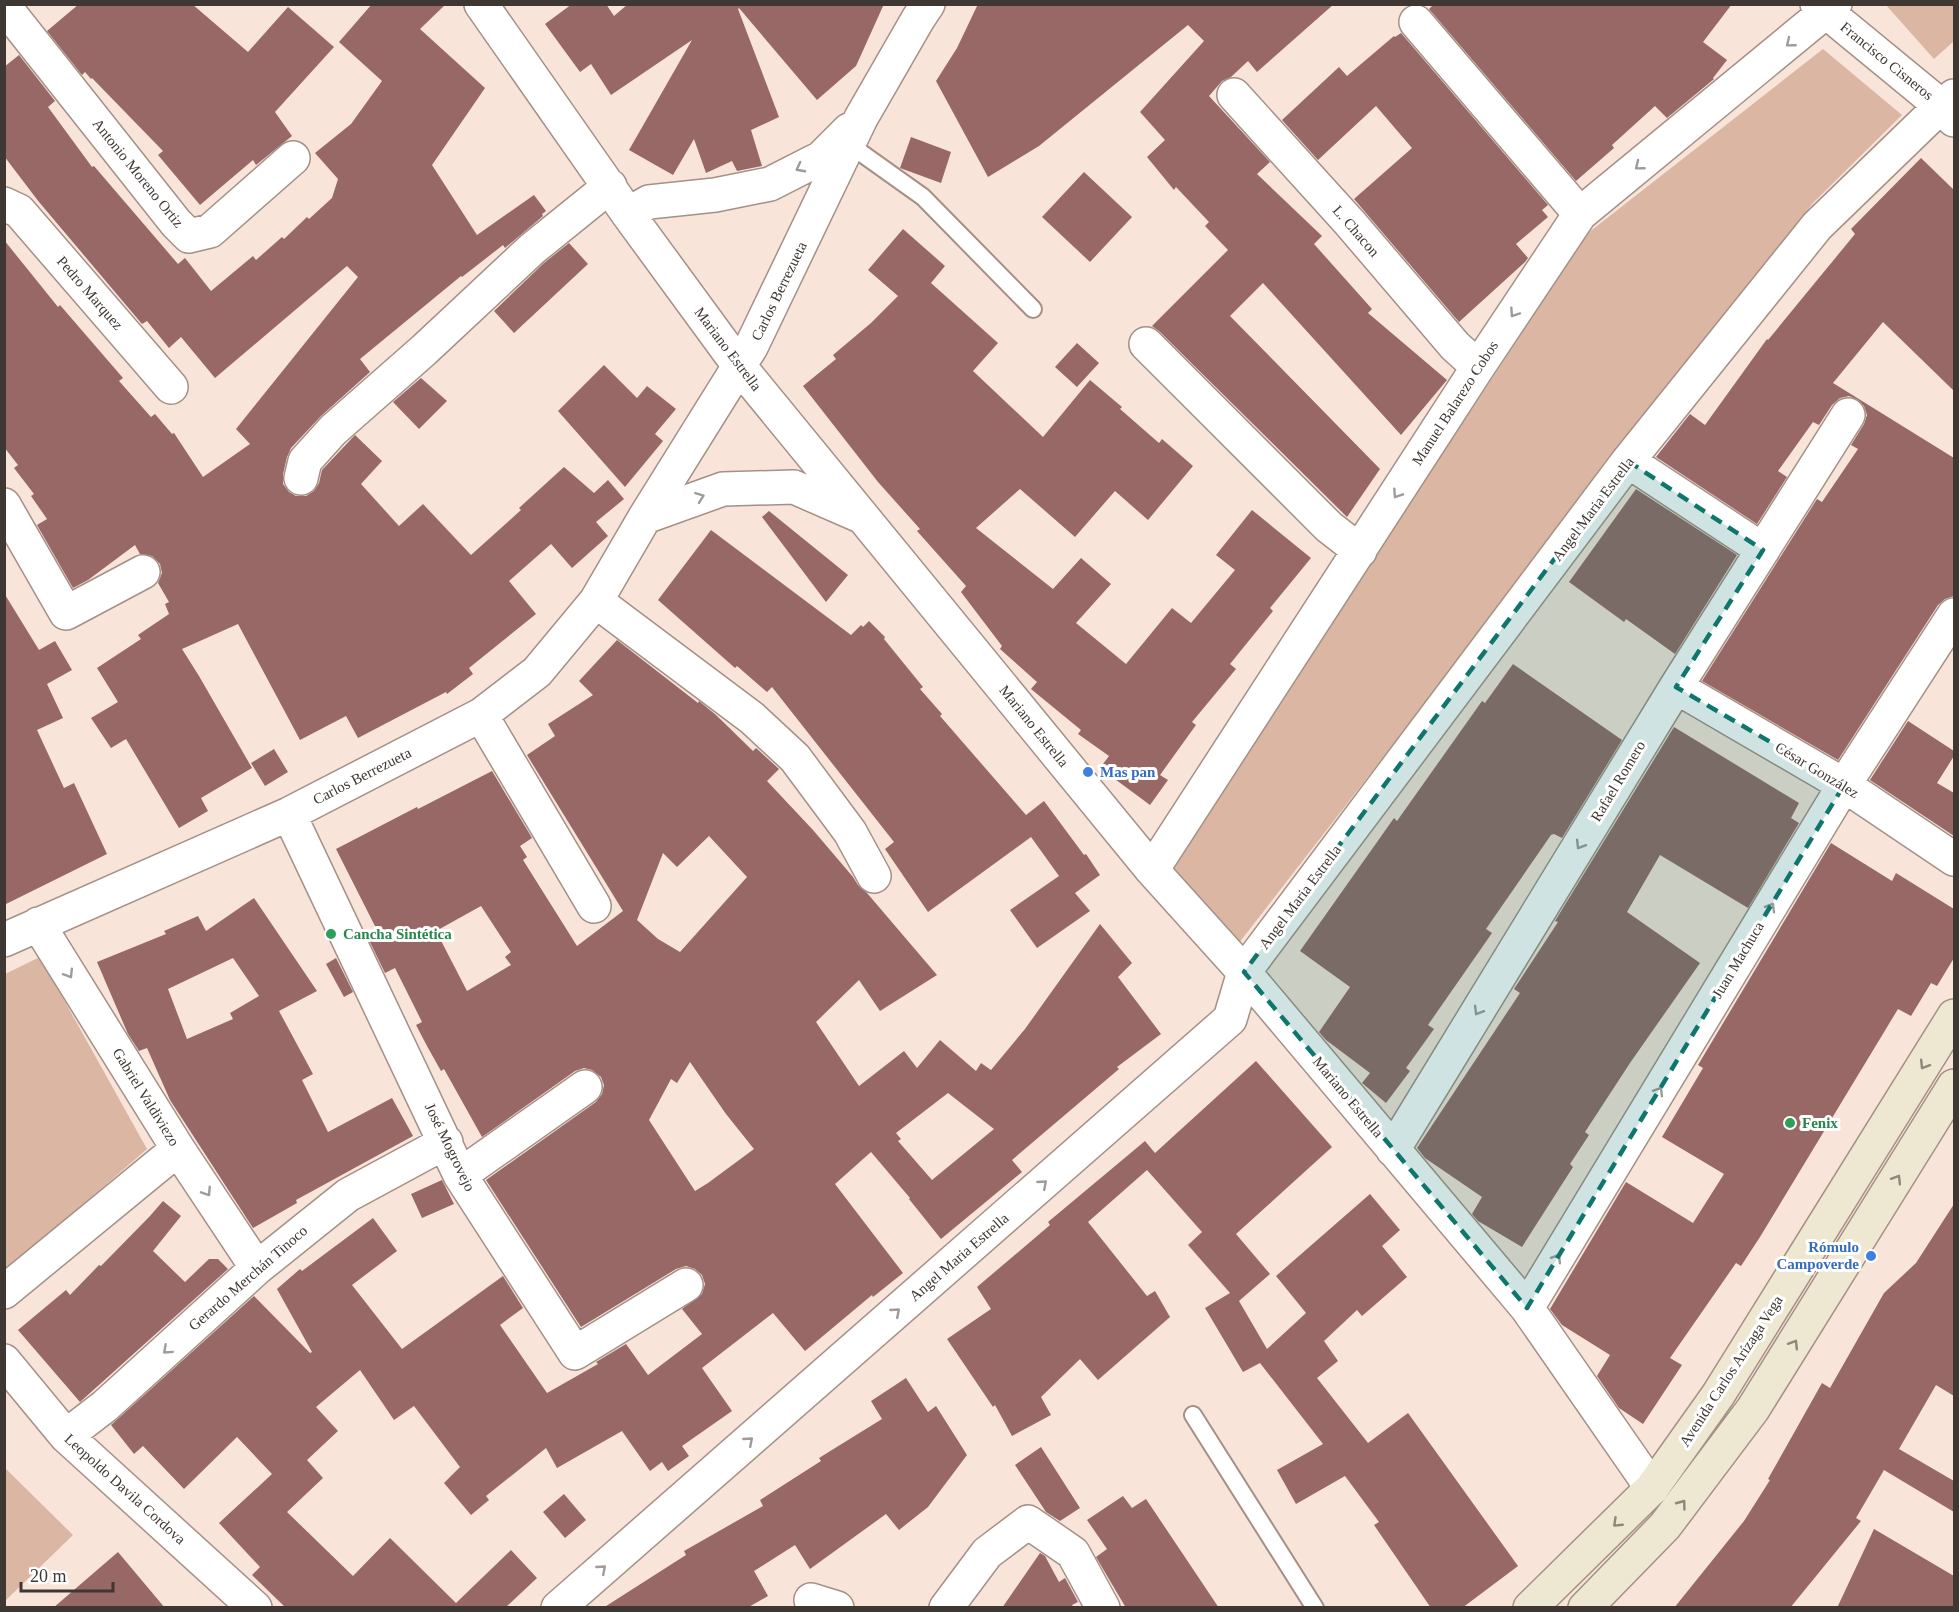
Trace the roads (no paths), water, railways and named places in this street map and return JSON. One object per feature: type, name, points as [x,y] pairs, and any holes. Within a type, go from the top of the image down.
[{"type":"street","name":"Mariano Estrella","points":[[481,4],[628,214],[740,367],[1152,870],[1244,972],[1527,1308],[1652,1488]]},
{"type":"street","name":"Antonio Moreno Ortiz","points":[[4,6],[176,223],[189,236],[210,231],[293,158]]},
{"type":"street","name":"Francisco Cisneros","points":[[1826,7],[1950,107]]},
{"type":"street","name":"Manuel Balarezo Cobos","points":[[1152,870],[1478,367],[1580,214],[1826,7]]},
{"type":"street","name":"Carlos Berrezueta","points":[[4,940],[289,813],[481,715],[537,672],[596,601],[645,517],[740,367],[917,9]]},
{"type":"street","points":[[1416,21],[1580,214]]},
{"type":"street","name":"L. Chacon","points":[[1234,95],[1350,223],[1455,346],[1478,367]]},
{"type":"street","name":"Angel Maria Estrella","points":[[558,1608],[1230,1019],[1244,972],[1628,461],[1817,226],[1950,107]]},
{"type":"street","name":"Carlos Berrezueta","points":[[628,214],[649,202],[715,195],[770,184],[821,158],[856,132]]},
{"type":"street","points":[[301,478],[305,461],[333,430],[532,249],[610,186]]},
{"type":"street","name":"Pedro Marquez","points":[[4,204],[19,211],[171,387]]},
{"type":"street","points":[[1146,344],[1329,527],[1360,551]]},
{"type":"street","name":"Rafael Romero","points":[[1393,1150],[1676,687],[1848,416]]},
{"type":"street","points":[[1628,461],[1763,550]]},
{"type":"street","points":[[645,517],[723,489],[794,487],[863,517]]},
{"type":"street","points":[[4,506],[66,613],[143,572]]},
{"type":"street","points":[[596,601],[752,718],[795,758],[850,832],[874,876]]},
{"type":"street","name":"Juan Machuca","points":[[1527,1308],[1844,785],[1954,615]]},
{"type":"street","name":"César González","points":[[1676,687],[1844,785],[1954,859]]},
{"type":"street","points":[[481,715],[594,906]]},
{"type":"street","name":"José Mogrovejo","points":[[289,813],[460,1174],[575,1353],[686,1285]]},
{"type":"street","name":"Gabriel Valdiviezo","points":[[38,924],[178,1149],[257,1268]]},
{"type":"street","name":"Avenida Carlos Arízaga Vega","points":[[1530,1608],[1652,1488],[1718,1395],[1954,1016]]},
{"type":"street","points":[[1585,1608],[1665,1526],[1754,1409],[1954,1086]]},
{"type":"street","points":[[460,1174],[585,1087]]},
{"type":"street","name":"Gerardo Merchán Tinoco","points":[[66,1436],[105,1406],[257,1268],[348,1195],[446,1142]]},
{"type":"street","points":[[4,1292],[178,1149]]},
{"type":"street","name":"Leopoldo Davila Cordova","points":[[4,1361],[66,1436],[255,1608]]},
{"type":"street","points":[[946,1608],[987,1553],[1028,1522],[1073,1553],[1103,1608]]},
{"type":"lane","points":[[856,132],[1033,309]]},
{"type":"lane","points":[[1193,1414],[1315,1608]]},
{"type":"place","name":"Mas pan","points":[[1088,772]]},
{"type":"place","name":"Cancha Sintética","points":[[331,934]]},
{"type":"place","name":"Fenix","points":[[1790,1123]]},
{"type":"place","name":"Rómulo Campoverde","points":[[1871,1256]]}]
